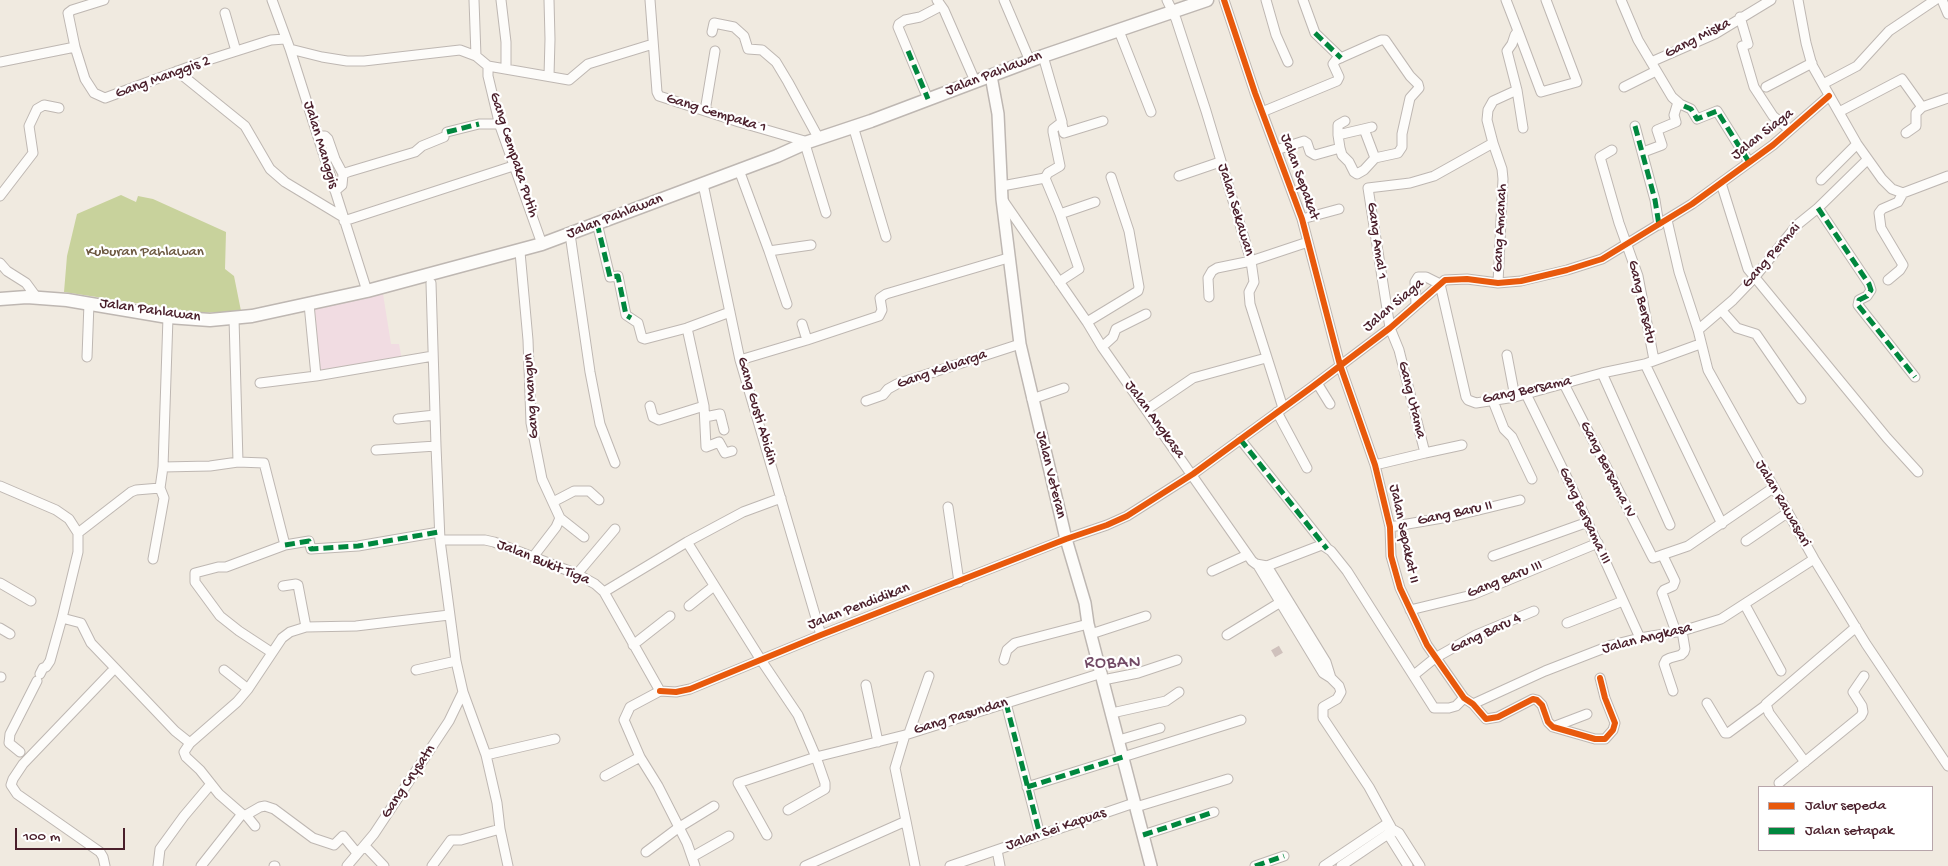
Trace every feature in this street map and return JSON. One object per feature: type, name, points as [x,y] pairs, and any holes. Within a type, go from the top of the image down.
[{"type":"main road","name":"Jalan Pahlawan","points":[[0,299],[37,298],[89,303],[168,317],[210,320],[252,316],[368,291],[431,280],[570,234],[853,126],[1043,56],[1119,31],[1169,6],[1207,0]]},
{"type":"street","name":"Gang Manggis 2","points":[[104,0],[68,13],[75,47],[90,87],[94,93],[104,98],[236,51],[271,40],[285,39]]},
{"type":"street","name":"Jalan Manggis","points":[[272,0],[290,49],[343,219],[368,291]]},
{"type":"street","points":[[474,0],[476,56]]},
{"type":"street","points":[[501,0],[506,42],[506,68]]},
{"type":"street","points":[[549,0],[549,76]]},
{"type":"street","name":"Gang Cempaka 1","points":[[650,0],[658,95],[811,142]]},
{"type":"street","points":[[1004,0],[1030,61]]},
{"type":"street","name":"Jalan Sepakat","points":[[1224,0],[1262,112],[1302,219],[1340,365]]},
{"type":"street","points":[[1266,0],[1276,35],[1288,62]]},
{"type":"street","points":[[1303,0],[1315,33],[1341,58]]},
{"type":"street","points":[[1506,0],[1541,92],[1576,82],[1546,0]]},
{"type":"street","points":[[1621,0],[1638,40],[1668,92],[1681,104],[1691,108],[1697,119],[1716,111],[1749,162]]},
{"type":"street","name":"Gang Miska","points":[[1651,62],[1715,34],[1771,0]]},
{"type":"street","points":[[1798,0],[1812,63],[1857,144],[1888,186],[1895,191],[1903,193],[1947,180]]},
{"type":"street","points":[[1823,84],[1857,66],[1888,31],[1935,0]]},
{"type":"street","points":[[1942,0],[1948,14]]},
{"type":"street","points":[[928,99],[898,27],[905,20],[920,17],[939,3],[975,81]]},
{"type":"street","name":"Jalan Sekawan","points":[[1169,6],[1176,18],[1251,261],[1254,282],[1249,292],[1250,304],[1280,410],[1307,468]]},
{"type":"street","points":[[225,13],[236,51]]},
{"type":"street","points":[[1740,18],[1748,44],[1742,46],[1754,87],[1772,116],[1790,130]]},
{"type":"street","points":[[712,32],[714,23],[734,26],[744,36],[748,49],[762,50],[776,62],[788,82],[811,142],[826,213]]},
{"type":"street","points":[[1119,31],[1151,112]]},
{"type":"street","points":[[1518,31],[1507,51],[1517,90],[1523,128]]},
{"type":"street","points":[[1262,112],[1337,81],[1339,77],[1333,64],[1336,60],[1381,40],[1386,40],[1419,88],[1410,98],[1407,108],[1401,150],[1394,154],[1375,158],[1358,174],[1354,172],[1340,148],[1338,124],[1345,122]]},
{"type":"street","name":"Gang Cempaka Putih","points":[[542,244],[513,166],[500,124],[488,76],[488,66],[568,80],[588,64],[653,44]]},
{"type":"street","points":[[0,62],[75,47]]},
{"type":"street","points":[[290,49],[346,61],[364,61],[460,50],[476,56],[488,66]]},
{"type":"street","points":[[705,111],[715,51]]},
{"type":"street","points":[[1043,56],[1064,133],[1103,121]]},
{"type":"street","points":[[1766,87],[1812,63]]},
{"type":"street","points":[[177,71],[245,126],[270,169],[285,182],[343,219],[513,166]]},
{"type":"street","points":[[1624,87],[1656,71]]},
{"type":"street","name":"Jalan Veteran","points":[[991,76],[998,114],[1002,199],[1020,344],[1066,539],[1085,603],[1102,677],[1151,866]]},
{"type":"street","points":[[1839,112],[1902,79],[1922,107]]},
{"type":"street","points":[[1494,143],[1487,120],[1488,110],[1493,101],[1517,90]]},
{"type":"street","name":"Jalan Siaga","points":[[1066,539],[1107,525],[1133,513],[1193,474],[1317,384],[1390,328],[1445,280],[1456,278],[1498,283],[1540,277],[1602,259],[1663,222],[1721,183],[1790,130],[1829,96]]},
{"type":"street","points":[[1906,133],[1916,126],[1916,113],[1922,107],[1948,98]]},
{"type":"street","points":[[1646,151],[1662,145],[1657,130],[1676,122],[1674,115],[1681,104]]},
{"type":"street","points":[[0,196],[33,153],[28,126],[37,109],[44,105],[59,108]]},
{"type":"street","points":[[344,174],[415,152],[422,146],[445,134],[479,124],[500,124]]},
{"type":"street","points":[[1002,186],[1045,178],[1048,173],[1060,166],[1053,129],[1062,124]]},
{"type":"street","points":[[853,126],[886,237]]},
{"type":"street","name":"Jalan Rawasari","points":[[1635,126],[1655,200],[1698,330],[1708,370],[1814,559],[1856,627],[1948,764]]},
{"type":"street","points":[[1338,135],[1368,128],[1375,158]]},
{"type":"street","points":[[318,136],[325,136],[328,139],[335,160],[344,174],[342,186],[335,191]]},
{"type":"street","points":[[1276,150],[1304,141],[1310,152],[1315,155],[1340,148]]},
{"type":"street","name":"Gang Amal 1","points":[[1390,328],[1368,188],[1410,183],[1434,176],[1494,143]]},
{"type":"street","name":"Gang Amanah","points":[[1494,143],[1503,179],[1498,283]]},
{"type":"street","points":[[1821,180],[1857,144]]},
{"type":"street","name":"Gang Bersatu","points":[[1612,150],[1600,157],[1642,292],[1654,360]]},
{"type":"street","name":"Gang Permai","points":[[1698,330],[1722,311],[1754,278],[1797,225],[1818,208],[1867,160]]},
{"type":"street","points":[[1179,176],[1220,162]]},
{"type":"street","points":[[740,170],[787,304]]},
{"type":"street","points":[[1364,170],[1368,188]]},
{"type":"street","points":[[1087,322],[1138,291],[1140,287],[1129,231],[1111,177]]},
{"type":"street","points":[[1045,178],[1079,268],[1059,282]]},
{"type":"street","points":[[1721,183],[1744,258],[1754,278],[1887,438],[1918,472]]},
{"type":"street","name":"Gang Gusti Abidin","points":[[703,184],[740,360],[821,635]]},
{"type":"street","points":[[1888,280],[1904,264],[1881,228],[1879,213],[1882,209],[1898,202],[1903,193]]},
{"type":"street","name":"Jalan Angkasa","points":[[1002,199],[1087,322],[1102,347],[1193,474],[1247,555],[1262,565],[1322,673],[1339,686],[1341,692],[1337,699],[1323,707],[1323,718],[1369,787],[1389,829]]},
{"type":"street","points":[[1060,214],[1095,202]]},
{"type":"street","points":[[1818,208],[1869,284],[1870,293],[1859,300],[1858,305],[1915,377]]},
{"type":"street","points":[[1302,219],[1339,209]]},
{"type":"street","points":[[597,223],[610,277],[618,276],[626,315],[638,323],[640,335],[645,339],[687,328],[730,312]]},
{"type":"street","points":[[570,234],[590,372],[600,424],[615,463]]},
{"type":"street","points":[[1209,297],[1208,278],[1212,271],[1217,268],[1251,261],[1308,242]]},
{"type":"street","points":[[769,252],[811,244]]},
{"type":"street","name":"Gang Mangun","points":[[520,252],[528,340],[531,423],[542,479],[560,518]]},
{"type":"street","points":[[740,360],[879,316],[882,310],[880,298],[886,294],[1008,258]]},
{"type":"street","points":[[0,263],[26,283],[37,298]]},
{"type":"street","points":[[1416,305],[1415,282],[1418,278],[1426,277],[1440,284]]},
{"type":"street","points":[[431,280],[432,415],[436,446],[440,536],[449,615],[463,692],[486,755],[508,866]]},
{"type":"street","name":"Gang Bersama","points":[[1440,284],[1466,397],[1468,400],[1476,403],[1514,397],[1644,364],[1700,344]]},
{"type":"street","points":[[87,357],[89,303]]},
{"type":"street","points":[[309,304],[316,376]]},
{"type":"street","points":[[1722,311],[1737,328],[1756,334],[1801,400]]},
{"type":"street","points":[[1102,347],[1113,337],[1116,329],[1146,314]]},
{"type":"street","points":[[153,559],[164,498],[160,488],[163,467],[168,317]]},
{"type":"street","points":[[234,318],[238,462]]},
{"type":"street","points":[[802,324],[807,340]]},
{"type":"street","points":[[687,328],[704,406],[706,447],[719,442],[725,454],[732,451]]},
{"type":"street","name":"Gang Utama","points":[[1375,465],[1425,453],[1399,350],[1390,328]]},
{"type":"street","name":"Gang Keluarga","points":[[866,401],[883,395],[888,389],[897,384],[1020,344]]},
{"type":"street","points":[[1507,355],[1514,397]]},
{"type":"street","points":[[260,383],[316,376],[433,356]]},
{"type":"street","points":[[1146,410],[1193,378],[1266,358]]},
{"type":"street","points":[[1644,364],[1722,524]]},
{"type":"street","name":"Jalan Sepakat II","points":[[1340,365],[1375,465],[1390,527],[1391,556],[1400,588],[1421,634],[1435,658],[1464,698],[1473,704],[1486,719],[1498,717],[1533,700],[1537,700],[1542,706],[1548,722],[1553,727]]},
{"type":"street","points":[[1602,374],[1670,525]]},
{"type":"street","points":[[1317,384],[1330,404]]},
{"type":"street","name":"Gang Bersama IV","points":[[1564,384],[1650,555],[1653,558],[1663,556]]},
{"type":"street","points":[[1032,399],[1064,388]]},
{"type":"street","name":"Gang Bersama III","points":[[1526,394],[1598,543],[1640,638]]},
{"type":"street","points":[[1493,401],[1501,423],[1512,437],[1532,479]]},
{"type":"street","points":[[650,406],[653,417],[660,420],[704,406]]},
{"type":"street","points":[[705,417],[720,414],[724,430]]},
{"type":"street","points":[[398,419],[432,415]]},
{"type":"street","points":[[1240,439],[1347,571],[1434,708],[1456,706],[1464,698]]},
{"type":"street","points":[[1425,453],[1462,445]]},
{"type":"street","points":[[376,450],[436,446]]},
{"type":"street","points":[[163,467],[210,466],[238,462],[264,463],[284,545],[226,567],[198,571],[194,575],[195,582],[206,600],[220,616],[271,652]]},
{"type":"street","points":[[0,486],[56,510],[69,520],[78,533],[78,552],[50,661],[43,668],[10,734],[9,743],[20,752]]},
{"type":"street","points":[[78,533],[131,492],[160,488]]},
{"type":"street","points":[[1673,691],[1664,664],[1670,658],[1681,655],[1686,649],[1662,593],[1673,586],[1675,581],[1663,556],[1688,546],[1773,488]]},
{"type":"street","points":[[553,502],[574,491],[589,491],[599,500]]},
{"type":"street","points":[[604,592],[687,542],[743,512],[781,498]]},
{"type":"street","name":"Gang Baru II","points":[[1390,527],[1454,516],[1520,500]]},
{"type":"street","points":[[948,507],[959,582]]},
{"type":"street","points":[[1746,541],[1787,513]]},
{"type":"street","points":[[534,557],[556,527],[560,518],[584,537]]},
{"type":"street","points":[[1493,556],[1588,522]]},
{"type":"street","points":[[577,574],[615,529]]},
{"type":"street","name":"Jalan Bukit Tiga","points":[[284,545],[309,541],[311,549],[358,546],[440,536],[485,540],[534,557],[577,574],[595,584],[604,592],[660,691]]},
{"type":"street","name":"Jalan Pendidikan","points":[[660,691],[676,692],[690,689],[821,635],[1066,539]]},
{"type":"street","points":[[687,542],[798,715],[816,757],[825,782],[825,789],[788,810]]},
{"type":"street","name":"Gang Baru III","points":[[1410,610],[1472,595],[1598,543]]},
{"type":"street","points":[[1262,565],[1322,545],[1327,548]]},
{"type":"street","points":[[1212,571],[1247,555]]},
{"type":"street","name":"Jalan Angkasa","points":[[1473,704],[1582,656],[1640,638],[1679,632],[1722,619],[1814,559]]},
{"type":"street","points":[[0,583],[31,601]]},
{"type":"street","points":[[283,586],[298,585],[306,627]]},
{"type":"street","points":[[689,606],[714,586]]},
{"type":"street","points":[[1567,623],[1623,600]]},
{"type":"street","points":[[1227,635],[1283,601]]},
{"type":"street","points":[[1745,605],[1781,670]]},
{"type":"street","name":"Gang Baru 4","points":[[1414,674],[1435,658],[1476,635],[1534,611]]},
{"type":"street","points":[[255,826],[219,794],[184,752],[190,743],[221,718],[248,689],[282,638],[290,632],[306,627],[356,626],[449,615]]},
{"type":"street","points":[[634,646],[670,616]]},
{"type":"street","points":[[1004,660],[1007,650],[1015,643],[1146,616]]},
{"type":"street","points":[[62,618],[81,623],[92,643],[176,732],[190,743]]},
{"type":"street","points":[[1707,703],[1725,733],[1728,733],[1766,706],[1768,701],[1856,627]]},
{"type":"street","points":[[0,628],[10,634]]},
{"type":"street","name":"Gang Pasundan","points":[[906,821],[895,768],[908,734],[1006,703],[1102,677],[1138,673],[1177,660]]},
{"type":"street","points":[[416,670],[456,661]]},
{"type":"street","points":[[104,866],[103,857],[100,852],[17,794],[11,785],[23,764],[115,668]]},
{"type":"street","points":[[224,670],[248,689]]},
{"type":"street","points":[[767,835],[738,783],[816,757],[908,734],[929,676]]},
{"type":"street","points":[[1779,783],[1861,716],[1863,712],[1862,706],[1853,692],[1864,676]]},
{"type":"street","points":[[1553,727],[1595,739],[1605,739],[1610,735],[1615,723],[1605,698],[1600,678]]},
{"type":"street","points":[[866,684],[878,742]]},
{"type":"street","points":[[660,691],[630,707],[624,720],[640,757],[658,786],[696,866]]},
{"type":"street","name":"Gang Crysatn","points":[[347,866],[365,846],[449,721],[463,692]]},
{"type":"street","points":[[1112,713],[1166,701],[1179,692]]},
{"type":"street","points":[[1006,703],[1040,835]]},
{"type":"street","points":[[1766,706],[1769,713],[1805,762]]},
{"type":"street","points":[[1553,727],[1587,714]]},
{"type":"street","points":[[1027,787],[1241,720]]},
{"type":"street","points":[[1119,740],[1160,728]]},
{"type":"street","points":[[486,755],[555,739]]},
{"type":"street","points":[[606,776],[640,757]]},
{"type":"street","name":"Jalan Sei Kapuas","points":[[950,866],[1135,805],[1228,779]]},
{"type":"street","points":[[158,866],[160,849],[211,784]]},
{"type":"street","points":[[201,866],[244,815],[265,806],[274,809],[313,838],[334,845],[343,836],[357,853]]},
{"type":"street","points":[[646,852],[678,828],[714,806]]},
{"type":"street","points":[[1143,835],[1214,812]]},
{"type":"street","points":[[804,866],[906,821],[915,866]]},
{"type":"street","points":[[432,866],[451,840],[461,840],[500,829]]},
{"type":"street","points":[[1324,866],[1345,862],[1389,829]]},
{"type":"street","points":[[1389,829],[1408,866]]},
{"type":"street","points":[[1389,829],[1399,833],[1420,866]]},
{"type":"street","points":[[692,857],[729,836]]},
{"type":"street","points":[[365,846],[384,866]]},
{"type":"street","points":[[997,850],[1000,866]]},
{"type":"street","points":[[1254,866],[1284,856]]},
{"type":"shaded area","points":[[383,294],[391,344],[399,344],[402,360],[319,373],[312,309]]},
{"type":"green space","name":"Kuburan Pahlawan","points":[[121,195],[136,202],[138,196],[153,199],[226,232],[225,269],[234,276],[241,311],[201,313],[64,292],[67,256],[77,214]]},
{"type":"tunnel","points":[[1275,648],[1279,655]]},
{"type":"marked path","points":[[1315,33],[1341,58]]},
{"type":"marked path","points":[[908,51],[928,99]]},
{"type":"marked path","points":[[1684,106],[1691,109],[1697,119],[1717,111],[1749,162]]},
{"type":"marked path","points":[[447,132],[479,124]]},
{"type":"marked path","points":[[1635,126],[1655,200],[1659,225]]},
{"type":"marked path","points":[[1818,208],[1869,284],[1871,290],[1867,296],[1859,300],[1858,305],[1915,377]]},
{"type":"marked path","points":[[597,223],[610,277],[618,276],[626,315],[631,318]]},
{"type":"marked path","points":[[1240,439],[1327,549]]},
{"type":"marked path","points":[[285,545],[309,541],[311,549],[358,546],[439,532]]},
{"type":"marked path","points":[[1006,703],[1040,835]]},
{"type":"marked path","points":[[1027,787],[1123,757]]},
{"type":"marked path","points":[[1143,835],[1214,812]]},
{"type":"marked path","points":[[1255,866],[1284,856]]},
{"type":"cycle path","points":[[1224,0],[1255,93],[1302,219],[1340,365],[1375,465],[1390,527],[1391,556],[1400,588],[1427,645],[1464,698],[1473,704],[1486,719],[1498,717],[1533,699],[1542,705],[1548,722],[1553,727],[1595,739],[1605,739],[1613,730],[1615,723],[1605,698],[1600,678]]},
{"type":"cycle path","points":[[660,691],[676,692],[690,689],[821,635],[1127,516],[1193,474],[1312,387],[1390,328],[1445,280],[1467,279],[1498,283],[1521,281],[1602,259],[1692,204],[1773,145],[1829,96]]},
{"type":"district","name":"ROBAN","points":[[1113,664]]}]
